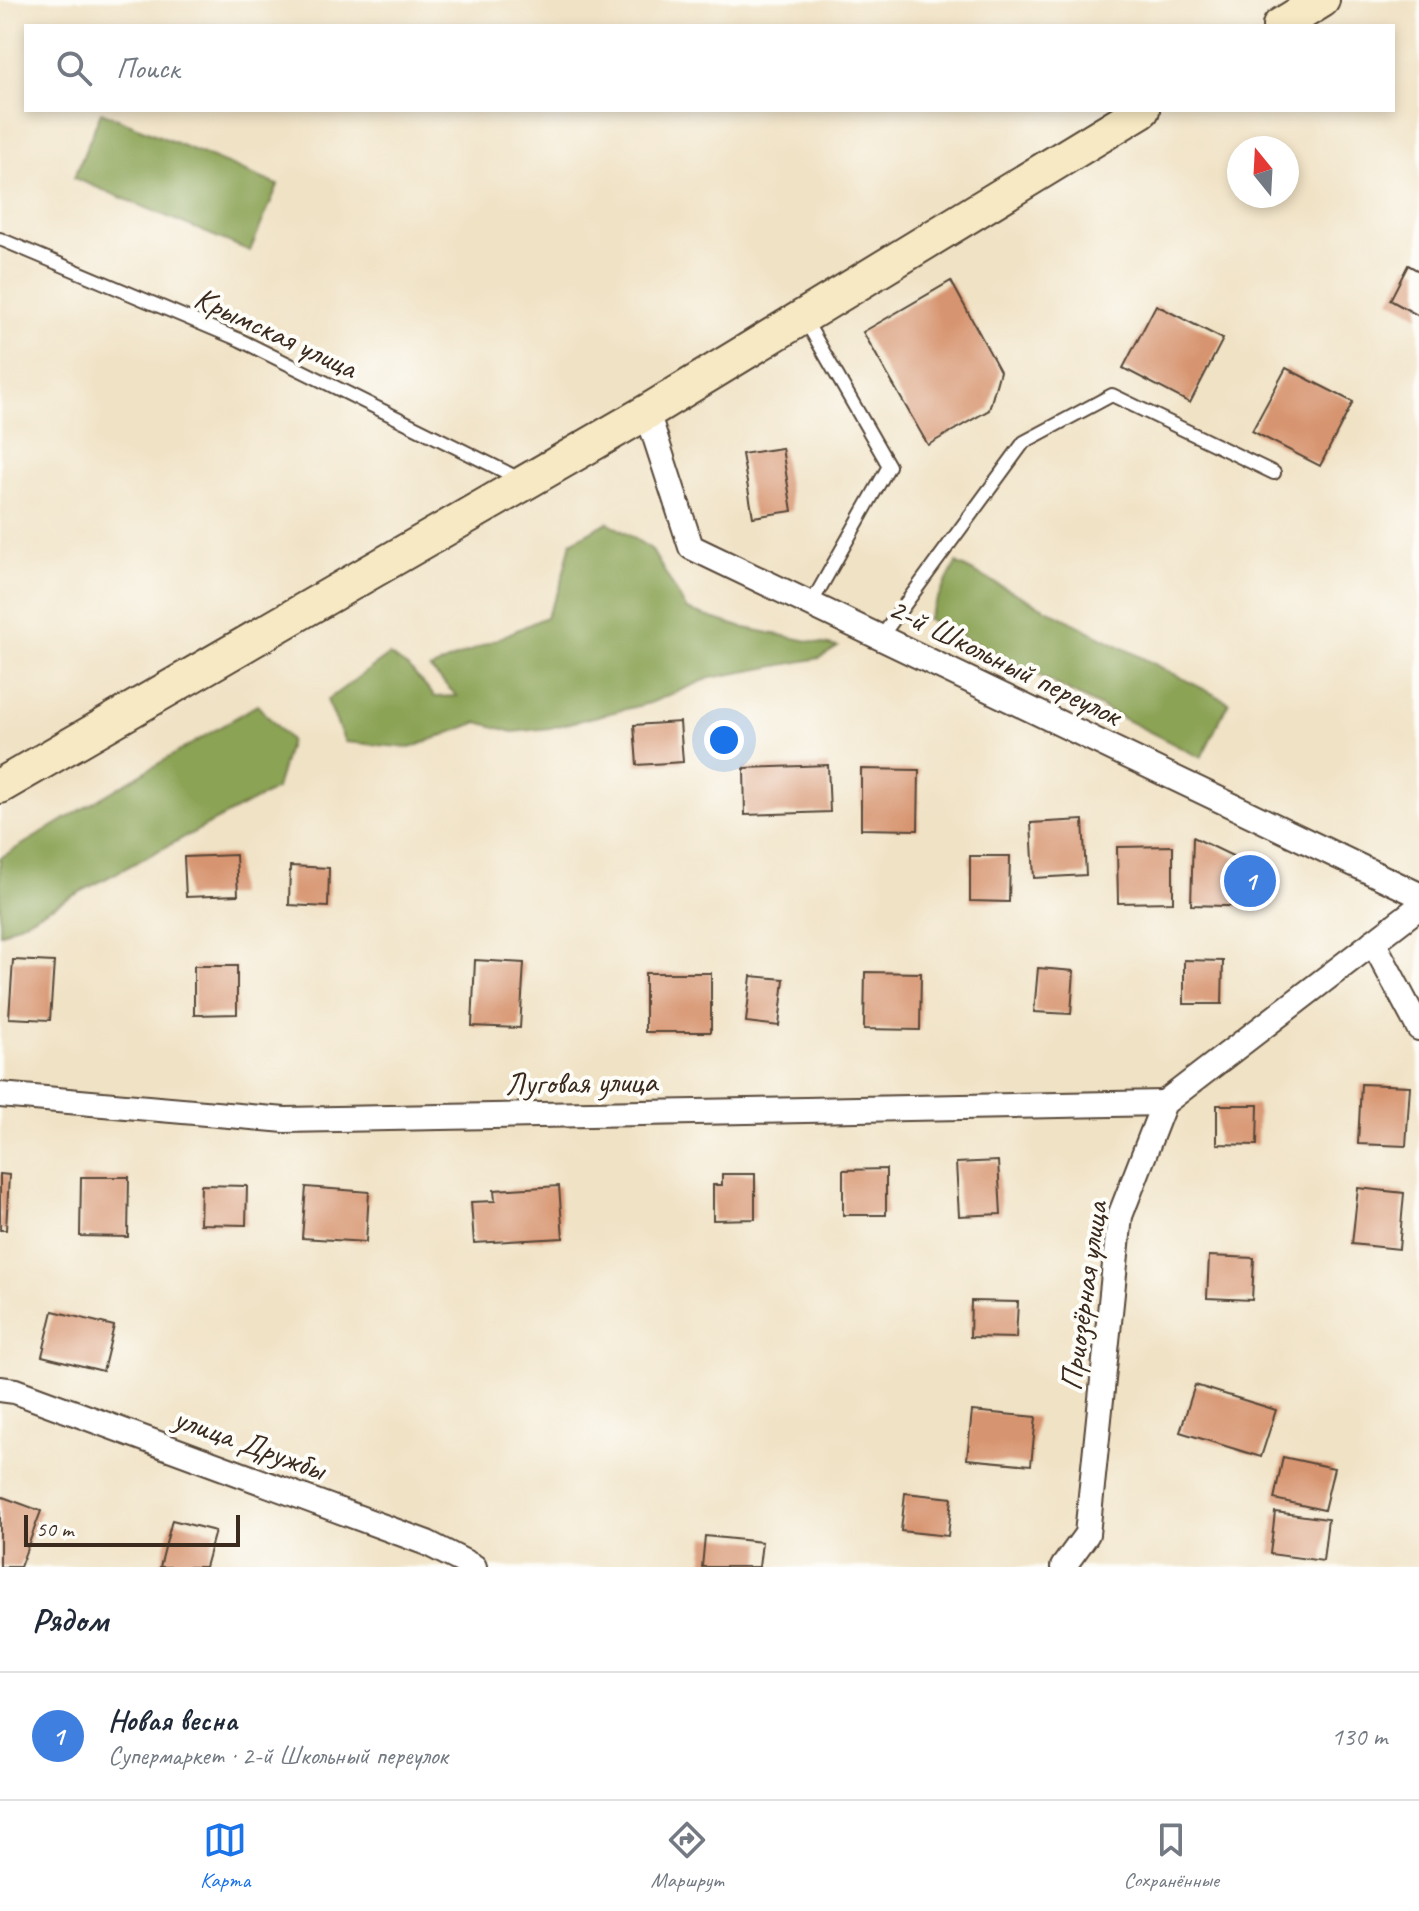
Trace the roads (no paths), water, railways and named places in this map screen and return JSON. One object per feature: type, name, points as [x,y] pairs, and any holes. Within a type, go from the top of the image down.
[{"type":"main road","points":[[1283,24],[1322,0]]},
{"type":"main road","points":[[0,786],[647,412],[1139,112]]},
{"type":"street","name":"2-й Школьный переулок","points":[[647,412],[691,547],[1419,895]]},
{"type":"street","points":[[1164,1103],[1419,907]]},
{"type":"street","points":[[1373,942],[1419,1028]]},
{"type":"street","name":"Луговая улица","points":[[0,1095],[285,1120],[1164,1103]]},
{"type":"street","name":"Приозёрная улица","points":[[1063,1567],[1087,1534],[1120,1216],[1164,1103]]},
{"type":"street","name":"улица Дружбы","points":[[0,1389],[15,1391],[412,1537],[474,1567]]},
{"type":"lane","name":"Крымская улица","points":[[0,239],[240,340],[525,481]]},
{"type":"lane","points":[[803,316],[889,466],[811,604]]},
{"type":"lane","points":[[881,637],[1024,442],[1112,395],[1274,473]]},
{"type":"place","name":"Новая весна","points":[[1250,881]]}]
